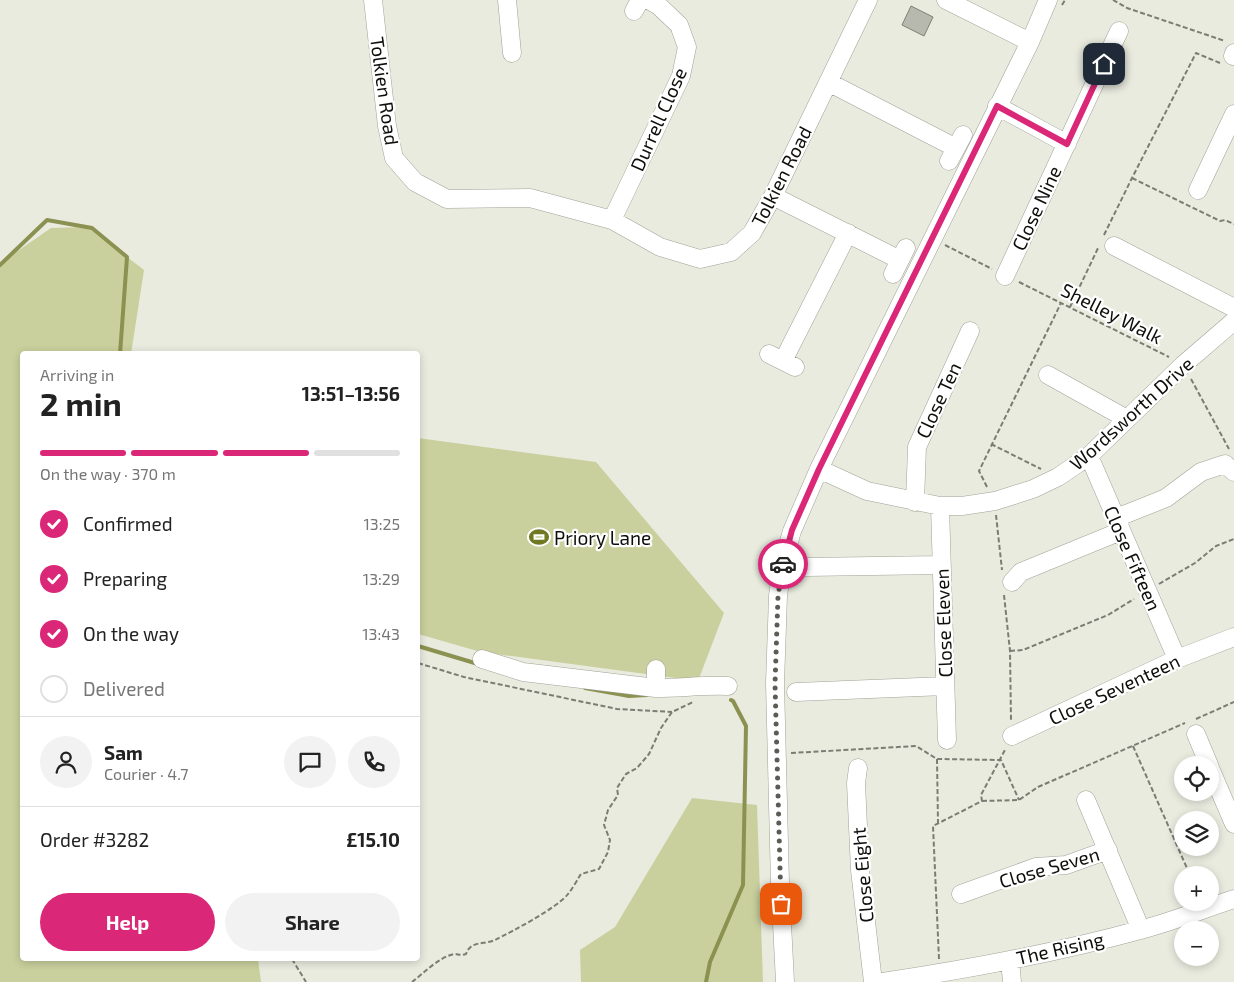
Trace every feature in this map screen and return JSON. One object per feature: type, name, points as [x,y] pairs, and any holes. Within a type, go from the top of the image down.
[{"type":"street","name":"Tolkien Road","points":[[373,0],[387,126],[394,158],[415,182],[447,199],[530,198],[612,220],[660,248],[700,260],[731,252],[752,233],[773,196],[868,0]]},
{"type":"street","points":[[507,0],[512,53]]},
{"type":"street","name":"Durrell Close","points":[[612,220],[681,76],[687,47],[679,25],[659,6],[649,0]]},
{"type":"street","points":[[946,0],[1030,42]]},
{"type":"street","points":[[785,982],[780,884],[775,684],[779,588],[782,566],[792,530],[819,469],[1030,42],[1048,0]]},
{"type":"street","name":"Close Nine","points":[[1005,276],[1119,32]]},
{"type":"street","points":[[828,82],[956,148]]},
{"type":"street","points":[[997,106],[1067,144]]},
{"type":"street","points":[[1198,190],[1228,141],[1234,114]]},
{"type":"street","points":[[773,196],[900,260]]},
{"type":"street","points":[[782,361],[848,233]]},
{"type":"street","points":[[1114,246],[1234,308]]},
{"type":"street","name":"Wordsworth Drive","points":[[819,469],[867,491],[940,506],[962,506],[995,501],[1034,489],[1058,477],[1089,456],[1183,365],[1234,321]]},
{"type":"street","name":"Close Ten","points":[[915,502],[917,447],[970,331]]},
{"type":"street","points":[[1048,375],[1126,419]]},
{"type":"street","name":"Close Fifteen","points":[[1089,456],[1177,659]]},
{"type":"street","points":[[1010,577],[1119,525],[1166,498],[1201,472],[1203,465],[1226,464],[1234,472]]},
{"type":"street","name":"Close Eleven","points":[[940,506],[947,740]]},
{"type":"street","points":[[806,566],[941,565]]},
{"type":"street","name":"Close Seventeen","points":[[1012,736],[1222,636]]},
{"type":"street","points":[[482,659],[523,672],[639,687],[686,688],[712,685],[728,686]]},
{"type":"street","points":[[656,669],[656,688]]},
{"type":"street","points":[[796,692],[945,686]]},
{"type":"street","points":[[1196,734],[1205,756]]},
{"type":"street","name":"Close Eight","points":[[858,768],[856,783],[860,870],[873,982]]},
{"type":"street","points":[[1219,789],[1234,824]]},
{"type":"street","points":[[1086,800],[1141,930]]},
{"type":"street","name":"Close Seven","points":[[961,894],[1036,867],[1066,865],[1108,850]]},
{"type":"street","name":"The Rising","points":[[883,982],[940,974],[1010,960],[1141,930],[1234,899]]},
{"type":"street","points":[[1010,960],[1012,982]]},
{"type":"path","points":[[1113,0],[1230,54]]},
{"type":"path","points":[[1070,307],[1132,178],[1196,53],[1230,54]]},
{"type":"path","points":[[1132,178],[1220,221],[1225,220],[1234,224]]},
{"type":"path","name":"Shelley Walk","points":[[933,238],[1183,365]]},
{"type":"path","points":[[982,801],[981,795],[1012,736],[1010,577],[995,501],[978,471],[1061,303]]},
{"type":"path","points":[[1183,365],[1229,450]]},
{"type":"path","points":[[991,444],[1058,477]]},
{"type":"path","points":[[1010,651],[1023,650],[1108,615],[1195,563],[1216,546],[1234,539]]},
{"type":"path","points":[[420,664],[464,677],[617,709],[672,712],[695,702]]},
{"type":"path","points":[[940,974],[933,826],[982,801],[1019,800],[1038,787],[1234,702]]},
{"type":"path","points":[[412,982],[442,960],[454,954],[461,956],[466,954],[468,949],[474,944],[493,941],[555,906],[568,894],[581,874],[599,869],[608,852],[610,840],[604,825],[608,810],[618,795],[617,788],[626,774],[637,768],[649,754],[661,728],[672,712]]},
{"type":"path","points":[[778,754],[916,746],[937,759],[1001,760]]},
{"type":"path","points":[[1132,746],[1186,866]]},
{"type":"path","points":[[937,759],[938,824]]},
{"type":"path","points":[[1001,760],[1019,800]]},
{"type":"path","points":[[293,961],[306,982]]},
{"type":"green space","points":[[88,227],[144,270],[131,351],[20,351],[20,961],[258,961],[261,982],[0,982],[0,266],[9,257],[51,228]]},
{"type":"green space","name":"Priory Lane","points":[[420,438],[596,462],[724,613],[698,681],[481,652],[420,635]]},
{"type":"green space","points":[[692,798],[757,805],[763,982],[581,982],[580,950],[615,927]]},
{"type":"building","points":[[911,6],[933,17],[924,36],[902,25]]},
{"type":"waterway","points":[[0,265],[47,220],[92,228],[127,257],[120,351]]},
{"type":"waterway","points":[[420,647],[478,664]]},
{"type":"waterway","points":[[585,688],[629,696],[647,695]]},
{"type":"waterway","points":[[706,982],[710,962],[743,885],[746,726],[731,700]]},
{"type":"way so far","points":[[781,904],[775,684],[778,596],[783,564]]},
{"type":"place","name":"Priory Lane","points":[[539,537]]},
{"type":"route","points":[[783,564],[792,530],[819,469],[997,106],[1067,144],[1104,64]]}]
